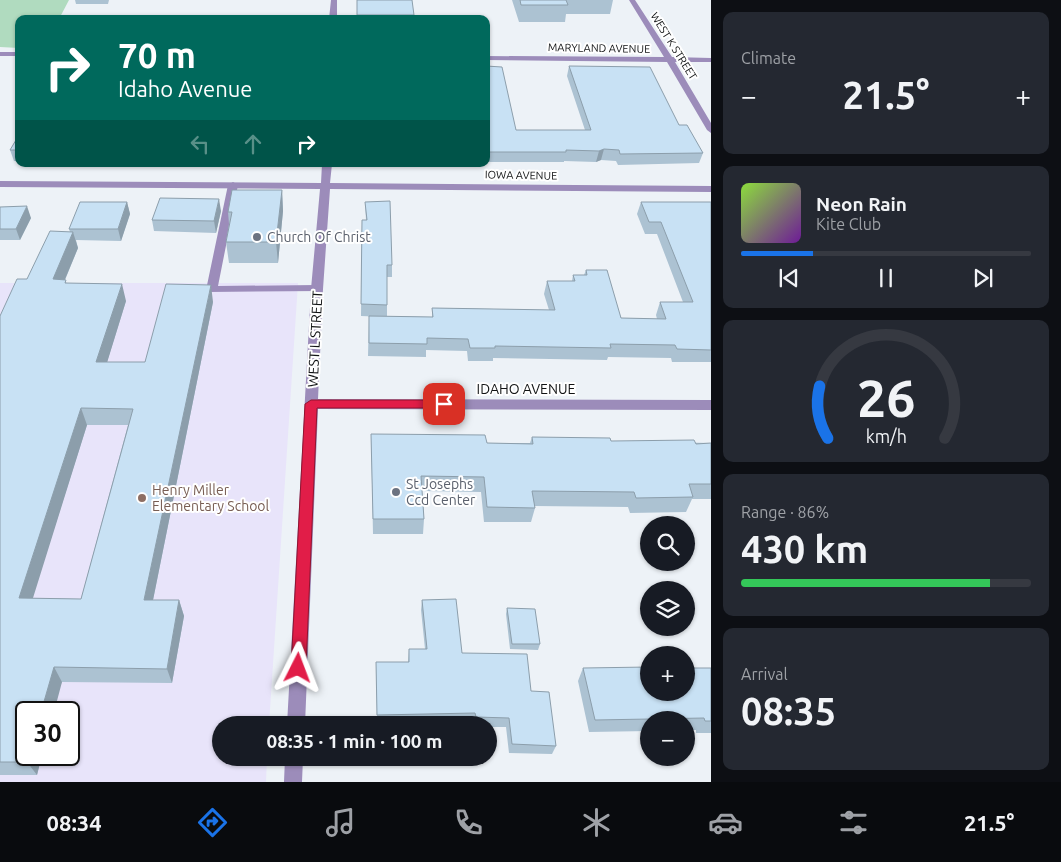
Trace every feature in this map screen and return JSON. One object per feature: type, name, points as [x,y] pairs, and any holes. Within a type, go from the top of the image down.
[{"type":"street","points":[[333,15],[334,0]]},
{"type":"street","name":"WEST K STREET","points":[[632,0],[711,130]]},
{"type":"street","points":[[0,54],[15,54]]},
{"type":"street","name":"MARYLAND AVENUE","points":[[490,58],[711,60]]},
{"type":"street","name":"WEST L STREET","points":[[296,716],[317,289],[328,167]]},
{"type":"street","name":"IOWA AVENUE","points":[[0,184],[711,189]]},
{"type":"street","points":[[233,186],[212,290],[317,289]]},
{"type":"street","name":"IDAHO AVENUE","points":[[311,404],[711,404]]},
{"type":"street","points":[[293,782],[294,766]]},
{"type":"shaded area","name":"Henry Miller Elementary School","points":[[0,283],[298,283],[270,716],[212,716],[212,766],[267,766],[266,782],[0,782]]},
{"type":"green space","points":[[0,0],[69,0],[61,15],[15,15],[15,48],[0,47]]},
{"type":"building","points":[[357,0],[412,0],[414,15],[357,15]]},
{"type":"building","points":[[520,0],[566,0],[568,5],[521,5]]},
{"type":"building","points":[[490,66],[502,67],[516,130],[591,130],[569,66],[650,67],[679,125],[687,125],[703,153],[620,154],[619,150],[604,149],[599,151],[566,150],[566,152],[490,152]]},
{"type":"building","points":[[15,142],[15,150],[10,150]]},
{"type":"building","points":[[232,190],[282,190],[276,242],[226,242],[232,212],[228,212]]},
{"type":"building","points":[[160,198],[219,199],[214,221],[152,220]]},
{"type":"building","points":[[390,201],[392,265],[387,265],[387,305],[361,304],[362,220],[367,220],[365,202]]},
{"type":"building","points":[[80,202],[127,202],[118,229],[69,229]]},
{"type":"building","points":[[641,202],[711,202],[711,350],[677,349],[675,345],[610,344],[611,348],[495,346],[495,348],[470,348],[468,339],[427,338],[427,344],[369,343],[369,316],[433,317],[432,308],[555,310],[547,281],[575,281],[573,275],[587,275],[586,270],[607,270],[621,318],[666,319],[660,302],[693,302],[661,222],[649,222]]},
{"type":"building","points":[[27,206],[16,229],[0,229],[0,207]]},
{"type":"building","points":[[50,231],[73,232],[53,279],[66,280],[65,283],[122,284],[96,362],[145,362],[166,284],[211,285],[144,600],[179,600],[167,669],[54,667],[44,701],[15,701],[15,762],[0,762],[0,316],[17,279],[27,279]],"holes":[[[81,408],[133,409],[81,599],[19,598]]]},
{"type":"building","points":[[371,434],[485,435],[487,443],[533,444],[532,437],[610,438],[611,441],[694,440],[696,444],[711,443],[711,484],[689,484],[693,497],[636,498],[634,492],[532,491],[535,508],[487,507],[484,477],[421,476],[424,519],[373,519]]},
{"type":"building","points":[[456,599],[462,653],[527,654],[531,691],[549,692],[556,746],[512,744],[509,718],[476,716],[475,713],[377,715],[376,662],[409,662],[409,649],[427,649],[422,600]]},
{"type":"building","points":[[507,608],[535,609],[540,644],[512,644]]},
{"type":"building","points":[[640,667],[640,701],[695,701],[695,668],[711,668],[711,721],[705,721],[704,718],[695,718],[695,711],[640,711],[640,719],[595,720],[583,668]]},
{"type":"place","name":"Church Of Christ","points":[[257,237]]},
{"type":"place","name":"St Josephs Ccd Center","points":[[396,492]]},
{"type":"place","name":"Henry Miller Elementary School","points":[[142,498]]},
{"type":"route","points":[[298,668],[311,404],[444,404]]}]
